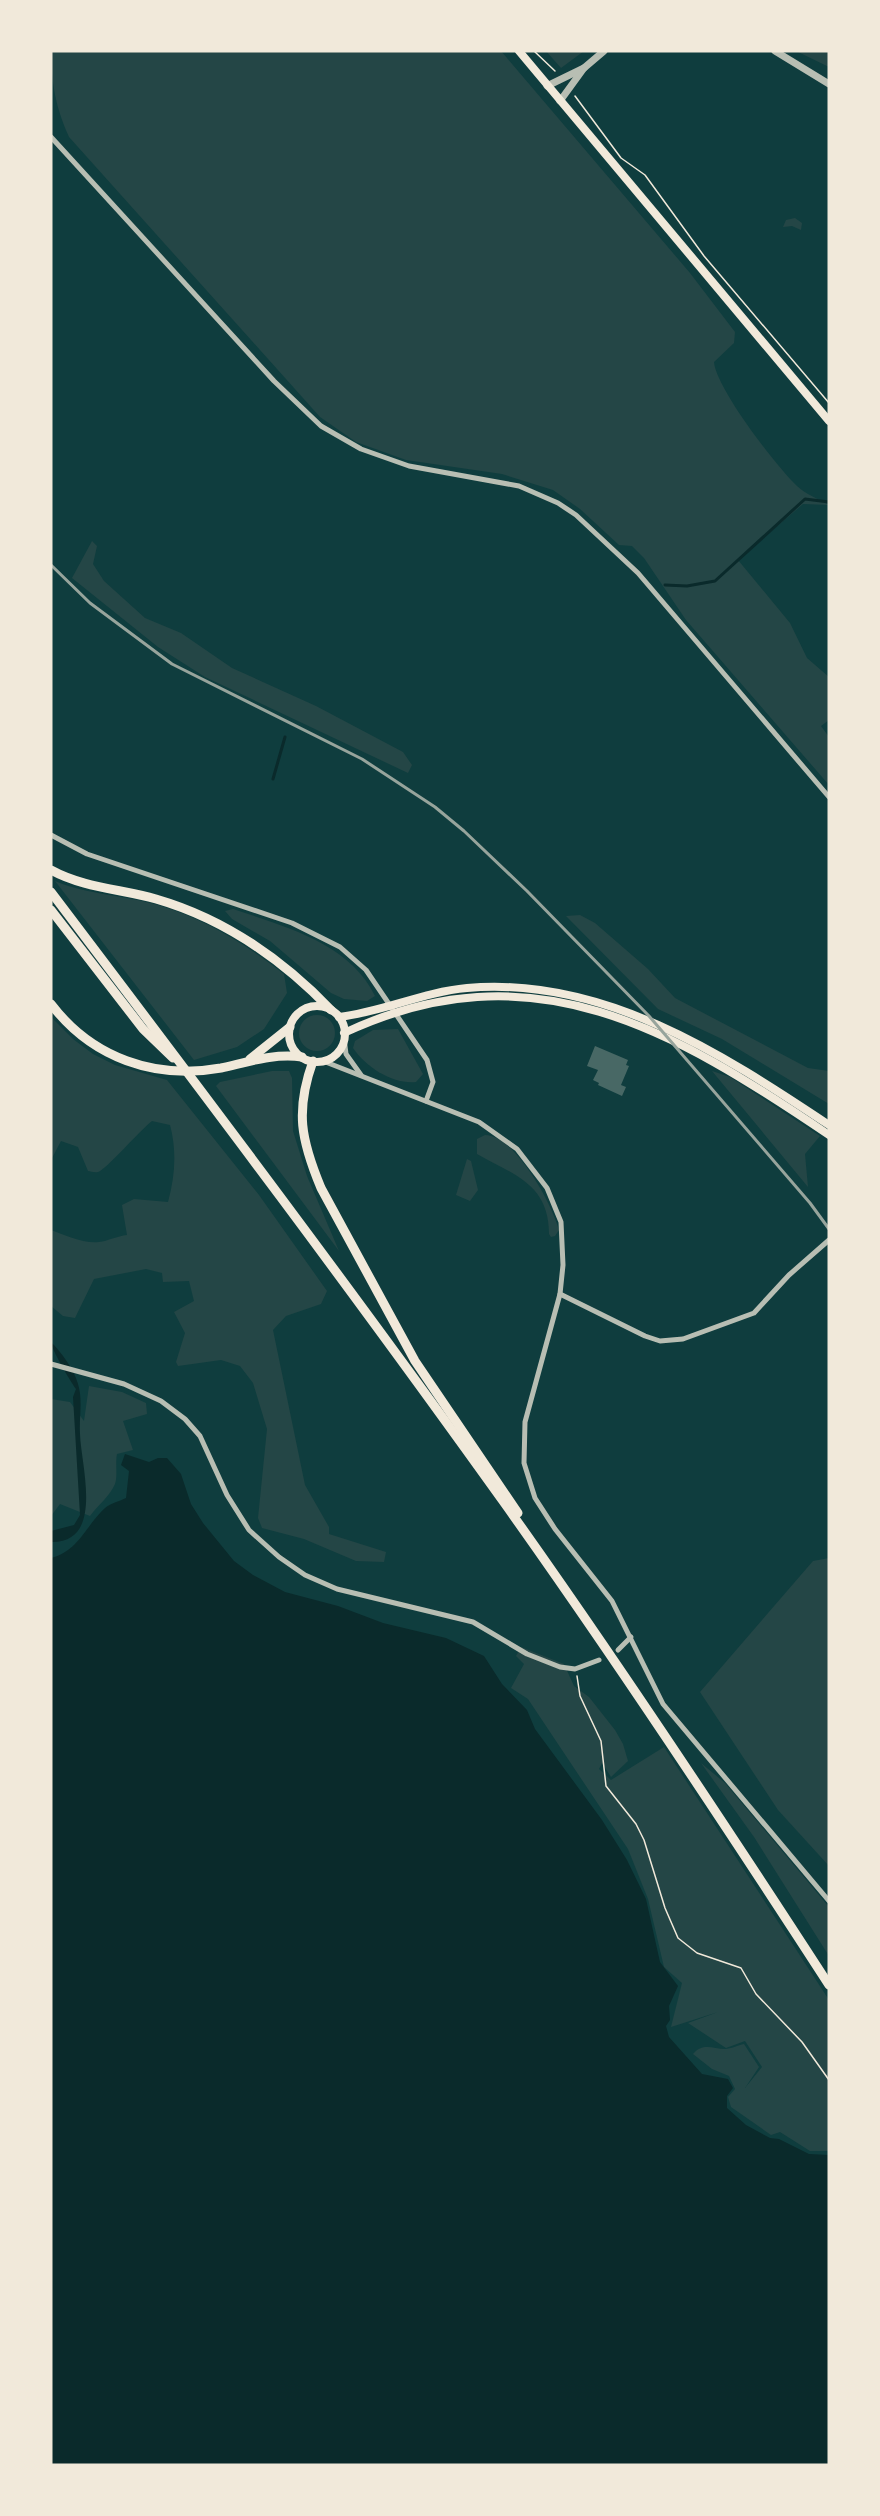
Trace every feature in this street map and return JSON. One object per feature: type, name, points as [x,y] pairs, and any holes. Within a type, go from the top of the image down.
[{"type":"highway","points":[[51,870],[75,881],[157,899],[226,927],[271,955],[331,1010]]},
{"type":"highway","points":[[51,892],[181,1061],[361,1304],[525,1533],[727,1828],[829,1985]]},
{"type":"highway","points":[[51,910],[143,1029],[160,1047],[181,1061]]},
{"type":"highway","points":[[51,1004],[78,1033],[93,1045],[111,1055],[152,1068],[190,1071],[224,1067],[277,1056],[302,1058]]},
{"type":"highway","points":[[247,1061],[290,1027]]},
{"type":"highway","points":[[318,1061],[304,1089],[301,1124],[309,1158],[321,1188],[393,1325],[509,1497],[521,1518],[525,1533]]},
{"type":"main road","points":[[519,51],[829,422]]},
{"type":"main road","points":[[339,1017],[465,988],[519,987],[561,993],[617,1009],[681,1035],[730,1060],[829,1125]]},
{"type":"main road","points":[[344,1035],[382,1018],[466,997],[506,995],[549,999],[614,1017],[677,1042],[726,1068],[829,1135]]},
{"type":"main road","points":[[315,1006],[331,1010],[339,1017],[344,1035],[337,1053],[318,1061],[302,1058],[292,1046],[290,1027],[295,1017],[304,1010],[315,1006]]},
{"type":"street","points":[[547,86],[584,68],[604,51]]},
{"type":"street","points":[[775,51],[829,84]]},
{"type":"street","points":[[561,101],[584,68]]},
{"type":"street","points":[[51,137],[274,381],[328,431],[361,449],[409,466],[519,486],[558,503],[576,515],[638,573],[829,797]]},
{"type":"street","points":[[51,835],[87,854],[292,923],[340,947],[366,970],[427,1060],[433,1082],[426,1101]]},
{"type":"street","points":[[344,1035],[346,1054],[362,1076]]},
{"type":"street","points":[[318,1061],[462,1114],[501,1136],[539,1176],[547,1188],[561,1222],[563,1265],[560,1293],[525,1422],[524,1463],[535,1498],[555,1529],[612,1601],[663,1704],[829,1900]]},
{"type":"street","points":[[560,1293],[645,1336],[660,1341],[683,1339],[754,1313],[789,1275],[829,1240]]},
{"type":"street","points":[[51,1364],[124,1384],[161,1401],[185,1419],[200,1436],[227,1495],[249,1530],[279,1557],[305,1575],[337,1589],[473,1622],[527,1654],[560,1667],[575,1669],[599,1660]]},
{"type":"street","points":[[618,1650],[631,1637]]},
{"type":"path","points":[[534,51],[560,78]]},
{"type":"path","points":[[570,91],[621,158],[645,175],[704,256],[829,403]]},
{"type":"path","points":[[575,1669],[580,1696],[601,1741],[606,1786],[644,1840],[676,1934],[686,1946],[697,1953],[741,1968],[756,1994],[802,2042],[829,2080]]},
{"type":"shaded area","points":[[51,51],[501,51],[690,273],[735,332],[734,343],[714,362],[725,390],[748,426],[787,476],[804,492],[829,505],[803,504],[738,560],[790,623],[807,658],[829,677],[829,720],[821,726],[829,737],[829,785],[686,620],[644,558],[632,546],[619,545],[580,509],[553,490],[502,474],[406,460],[356,442],[320,417],[69,137],[55,95]]},
{"type":"shaded area","points":[[546,51],[584,51],[561,68]]},
{"type":"shaded area","points":[[796,51],[829,51],[829,67]]},
{"type":"shaded area","points":[[795,218],[802,223],[801,230],[792,226],[783,227],[786,220]]},
{"type":"shaded area","points":[[92,541],[97,546],[93,564],[104,581],[145,618],[181,633],[232,668],[316,706],[403,752],[412,765],[408,773],[205,677],[158,647],[72,578]]},
{"type":"shaded area","points":[[55,881],[80,889],[158,905],[209,925],[240,943],[284,974],[287,993],[264,1029],[237,1047],[194,1060]]},
{"type":"shaded area","points":[[233,909],[293,930],[332,950],[349,962],[364,978],[375,996],[367,1001],[344,999],[331,993],[270,941],[232,919],[225,911]]},
{"type":"shaded area","points":[[580,915],[595,923],[648,969],[675,998],[808,1068],[829,1071],[829,1104],[722,1039],[658,1009],[566,916]]},
{"type":"shaded area","points":[[317,1015],[330,1020],[335,1033],[330,1046],[317,1051],[304,1046],[299,1033],[304,1020]]},
{"type":"shaded area","points":[[51,1017],[73,1039],[93,1054],[115,1065],[167,1080],[259,1195],[327,1291],[321,1304],[286,1316],[273,1330],[305,1485],[329,1527],[329,1534],[386,1552],[384,1562],[356,1561],[304,1539],[262,1528],[258,1518],[267,1429],[253,1383],[240,1366],[221,1360],[178,1366],[176,1362],[185,1333],[174,1312],[194,1301],[189,1281],[163,1282],[162,1273],[146,1269],[94,1279],[75,1318],[63,1316],[51,1306],[51,1230],[87,1242],[127,1235],[122,1205],[134,1199],[168,1202],[174,1173],[174,1154],[170,1125],[152,1121],[98,1172],[88,1171],[78,1147],[61,1141],[51,1160]]},
{"type":"shaded area","points":[[398,1029],[423,1074],[416,1082],[398,1080],[381,1073],[365,1062],[353,1048],[355,1041],[373,1030]]},
{"type":"shaded area","points":[[272,1071],[289,1071],[292,1078],[293,1131],[307,1176],[339,1251],[216,1086],[220,1082]]},
{"type":"shaded area","points":[[712,1071],[730,1077],[820,1136],[805,1154],[808,1187]]},
{"type":"shaded area","points":[[485,1135],[497,1138],[508,1146],[531,1173],[555,1218],[559,1230],[555,1236],[551,1237],[549,1234],[543,1203],[536,1192],[516,1175],[477,1154],[477,1139]]},
{"type":"shaded area","points":[[467,1159],[471,1161],[478,1190],[470,1201],[456,1195]]},
{"type":"shaded area","points":[[51,1342],[70,1367],[79,1390],[86,1500],[84,1517],[78,1530],[68,1539],[51,1542],[51,1531],[74,1525],[80,1515],[73,1397],[76,1389]]},
{"type":"shaded area","points":[[89,1386],[122,1392],[146,1403],[147,1414],[123,1421],[133,1450],[117,1454],[115,1484],[90,1516],[60,1504],[51,1516],[51,1399],[70,1402],[84,1421]]},
{"type":"shaded area","points":[[125,1454],[149,1462],[158,1458],[167,1458],[181,1474],[191,1504],[203,1523],[234,1561],[253,1575],[285,1592],[338,1606],[383,1623],[446,1638],[484,1656],[502,1684],[527,1710],[535,1729],[602,1820],[627,1860],[646,1899],[660,1962],[678,1986],[669,2006],[670,2020],[666,2026],[669,2037],[702,2074],[728,2079],[733,2088],[727,2096],[727,2108],[746,2125],[809,2154],[829,2155],[829,2465],[51,2465],[51,1558],[69,1550],[105,1508],[126,1498],[129,1471],[121,1465]]},
{"type":"shaded area","points":[[829,1558],[829,1866],[778,1810],[700,1692],[813,1561]]},
{"type":"shaded area","points":[[521,1647],[564,1664],[574,1686],[589,1697],[615,1730],[623,1744],[628,1761],[611,1777],[602,1763],[599,1769],[611,1780],[664,1747],[829,2000],[829,2151],[810,2151],[780,2132],[771,2135],[731,2107],[728,2097],[735,2089],[729,2076],[712,2069],[693,2054],[704,2047],[727,2049],[744,2044],[759,2067],[745,2088],[762,2067],[745,2041],[726,2048],[688,2023],[718,2012],[671,2027],[682,1983],[664,1967],[648,1899],[628,1849],[528,1699],[511,1688],[524,1664],[516,1656]]},
{"type":"shaded area","points":[[701,1763],[725,1783],[829,1907],[829,1956],[754,1837]]},
{"type":"building","points":[[595,1046],[628,1060],[626,1065],[629,1066],[621,1085],[626,1087],[622,1096],[598,1085],[599,1083],[593,1080],[598,1070],[587,1066]]},
{"type":"waterway","points":[[665,585],[687,586],[715,581],[805,499],[829,502]]},
{"type":"waterway","points":[[273,779],[285,737]]},
{"type":"railway","points":[[51,565],[90,603],[172,664],[362,759],[435,807],[464,831],[527,891],[649,1016],[810,1203],[829,1229]]}]
